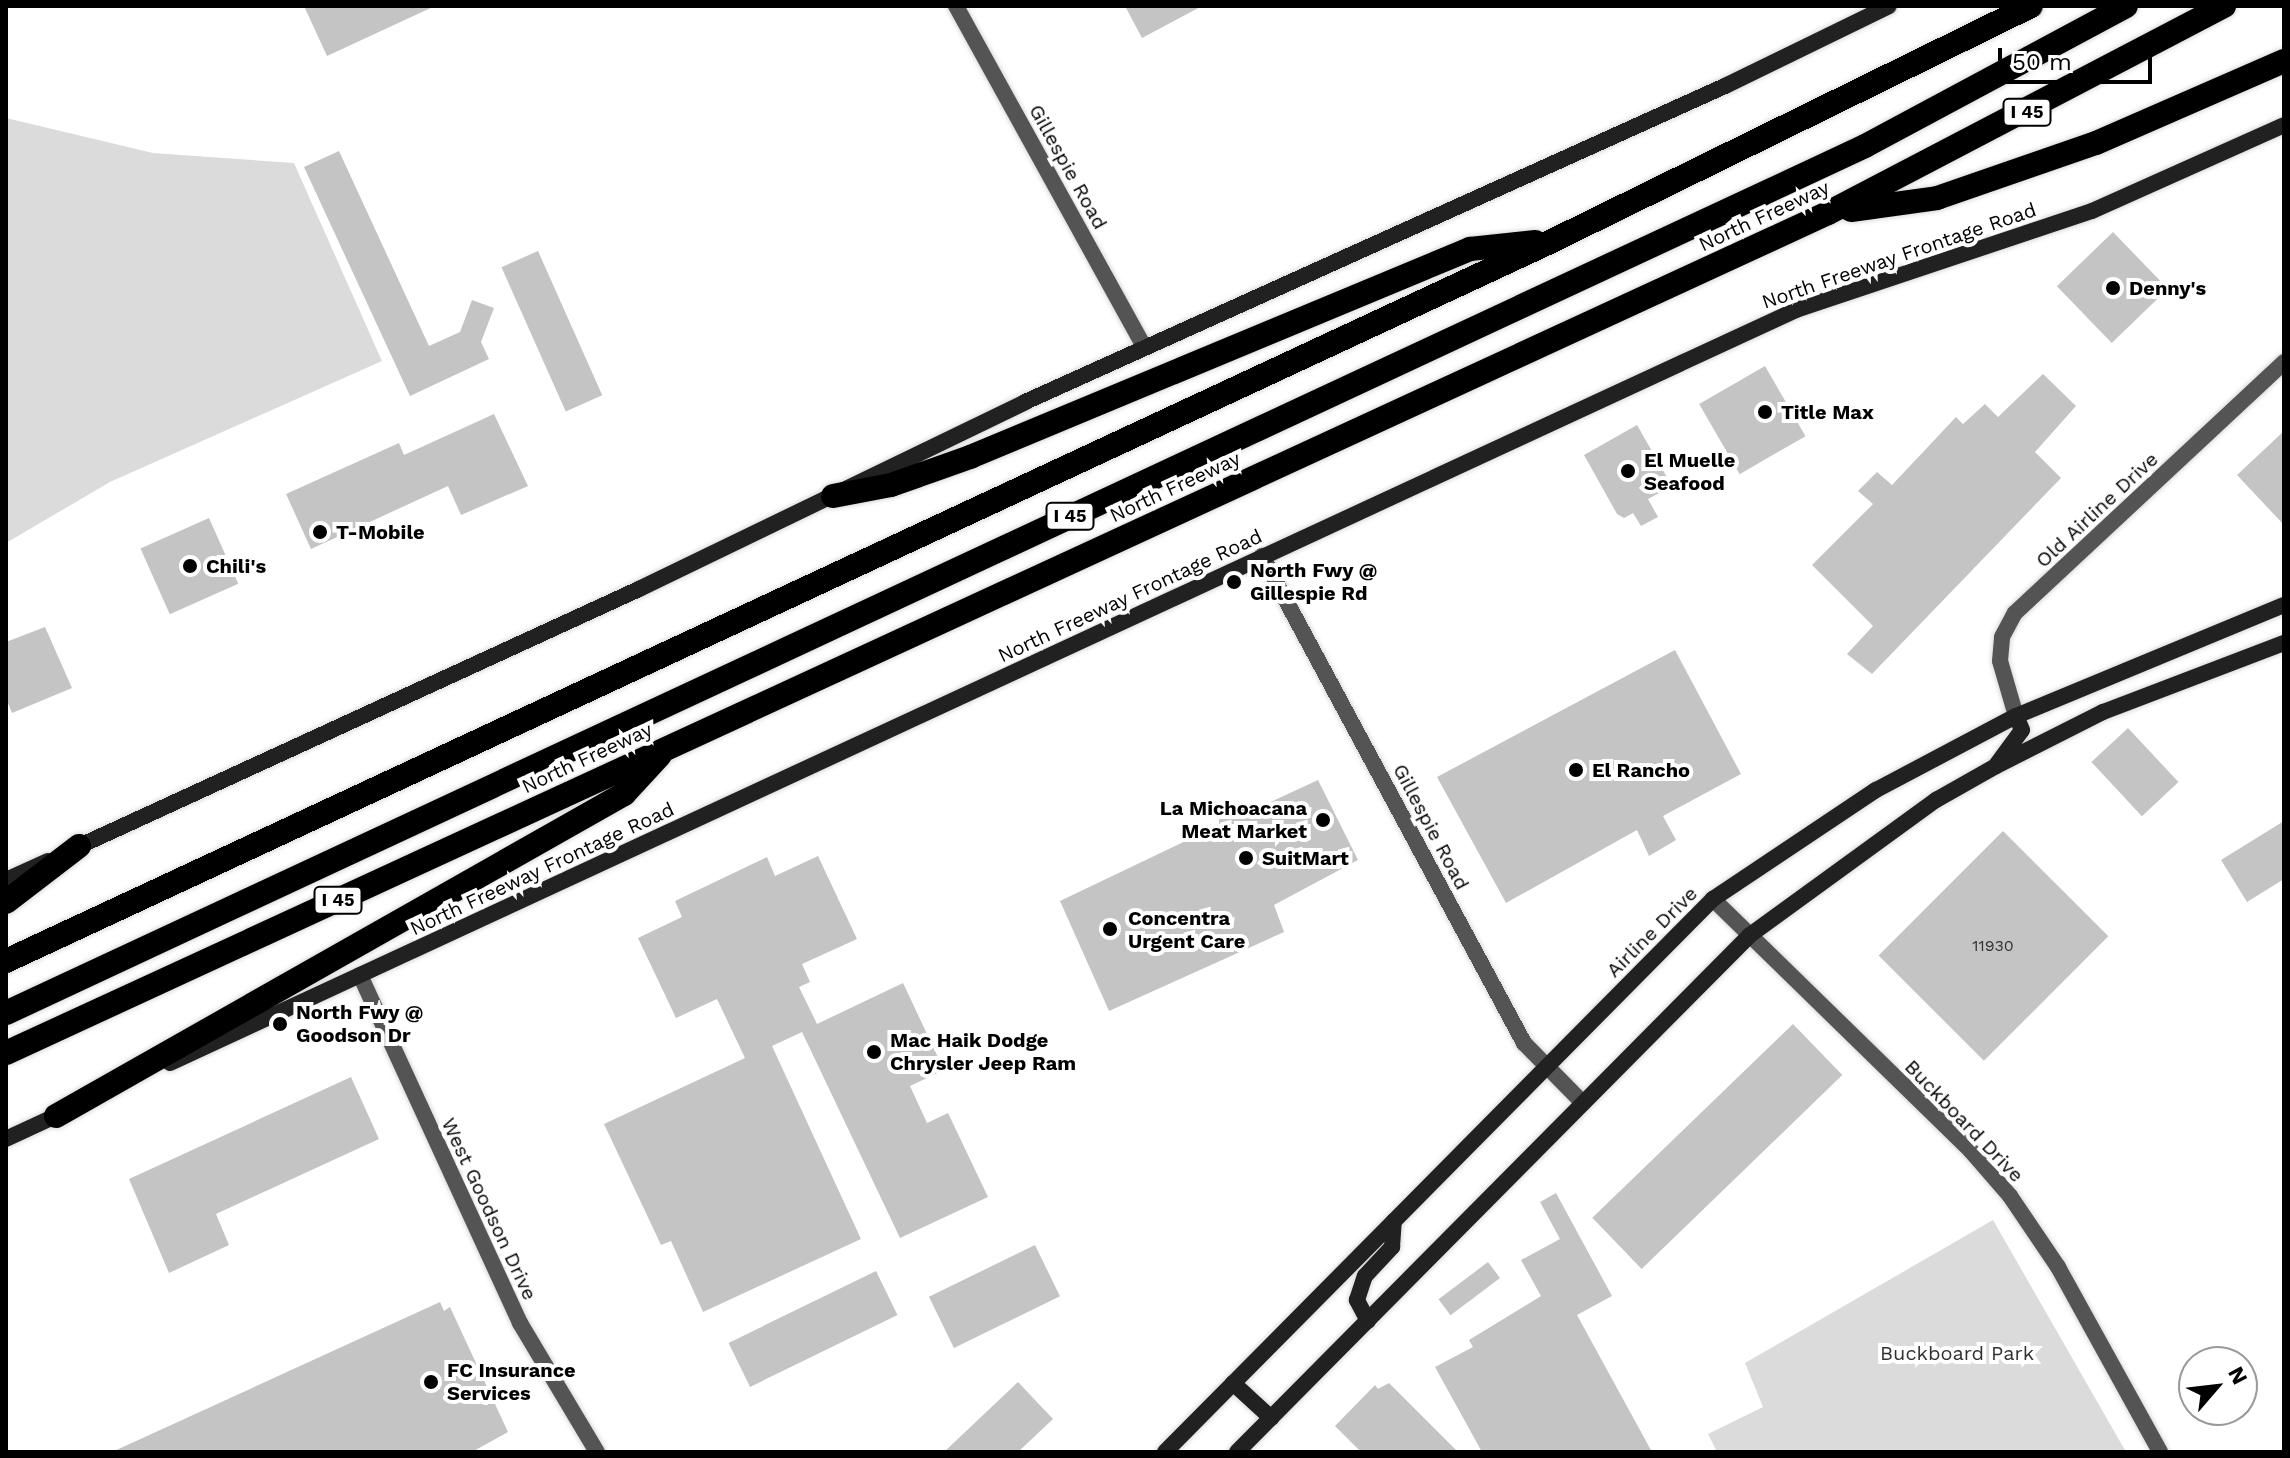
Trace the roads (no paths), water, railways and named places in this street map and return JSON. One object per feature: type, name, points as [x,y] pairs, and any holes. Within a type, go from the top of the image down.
[{"type":"highway","name":"I 45","points":[[6,961],[1554,240],[2031,6]]},
{"type":"highway","name":"North Freeway","points":[[6,1013],[1865,146],[2126,6]]},
{"type":"highway","name":"North Freeway","points":[[6,1053],[1828,213],[2224,6]]},
{"type":"highway","points":[[1828,213],[1937,198],[2096,143],[2284,61]]},
{"type":"highway","points":[[833,496],[891,485],[970,457],[1470,249],[1554,240]]},
{"type":"highway","points":[[56,1116],[624,794],[669,746]]},
{"type":"highway","points":[[6,902],[79,846]]},
{"type":"main road","points":[[6,880],[833,496],[1144,347],[1725,86],[1889,6]]},
{"type":"main road","name":"North Freeway Frontage Road","points":[[6,1139],[1796,310],[2092,211],[2284,125]]},
{"type":"main road","name":"Airline Drive","points":[[1165,1452],[1713,899],[1876,790],[2016,716],[2284,605]]},
{"type":"main road","points":[[1237,1452],[1750,935],[1897,827],[1996,766],[2103,712],[2284,643]]},
{"type":"main road","points":[[1996,766],[2022,730],[2016,716]]},
{"type":"main road","points":[[1368,1321],[1357,1300],[1365,1276],[1392,1247],[1394,1221]]},
{"type":"main road","points":[[1233,1383],[1271,1418]]},
{"type":"street","name":"Gillespie Road","points":[[956,6],[1144,347]]},
{"type":"street","name":"Old Airline Drive","points":[[2016,716],[2000,661],[2002,637],[2015,613],[2284,362]]},
{"type":"street","name":"Gillespie Road","points":[[1262,556],[1524,1043],[1583,1103]]},
{"type":"street","name":"Buckboard Drive","points":[[1713,899],[1971,1151],[2010,1196],[2058,1267],[2160,1452]]},
{"type":"street","name":"West Goodson Drive","points":[[360,975],[520,1323],[597,1452]]},
{"type":"place","name":"Denny's","points":[[2113,288]]},
{"type":"place","name":"Title Max","points":[[1765,412]]},
{"type":"place","name":"El Muelle Seafood","points":[[1628,471]]},
{"type":"place","name":"T-Mobile","points":[[320,532]]},
{"type":"place","name":"Chili's","points":[[190,566]]},
{"type":"place","name":"North Fwy @ Gillespie Rd","points":[[1234,582]]},
{"type":"place","name":"El Rancho","points":[[1576,770]]},
{"type":"place","name":"La Michoacana Meat Market","points":[[1323,820]]},
{"type":"place","name":"SuitMart","points":[[1246,858]]},
{"type":"place","name":"Concentra Urgent Care","points":[[1110,929]]},
{"type":"place","name":"North Fwy @ Goodson Dr","points":[[280,1024]]},
{"type":"place","name":"Mac Haik Dodge Chrysler Jeep Ram","points":[[874,1052]]},
{"type":"place","name":"FC Insurance Services","points":[[431,1382]]},
{"type":"park label","name":"Buckboard Park","points":[[1957,1353]]}]
